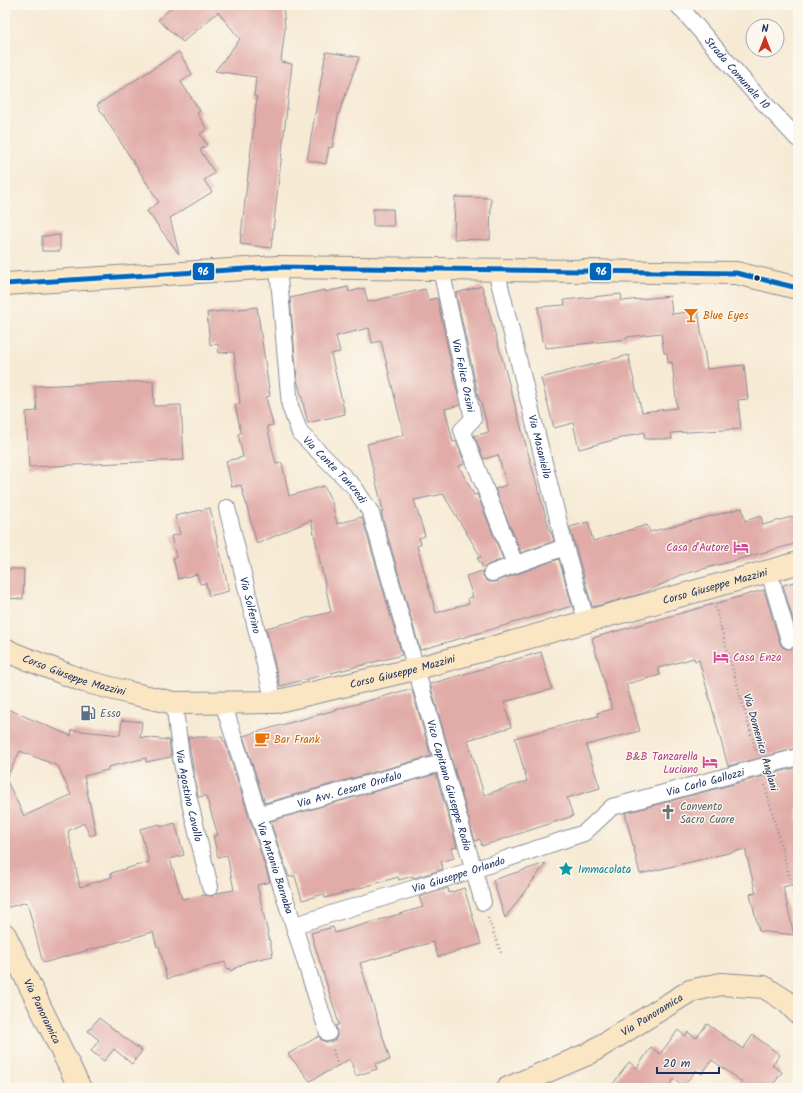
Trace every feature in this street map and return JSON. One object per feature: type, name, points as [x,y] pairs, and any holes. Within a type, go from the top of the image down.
[{"type":"street","name":"Strada Comunale 10","points":[[678,5],[750,88],[798,139]]},
{"type":"street","points":[[5,284],[278,267],[736,273],[798,288]]},
{"type":"street","name":"Via Conte Tancredi","points":[[278,267],[290,406],[300,433],[354,487],[371,513],[415,669]]},
{"type":"street","name":"Via Felice Orsini","points":[[441,269],[473,419],[462,430],[515,564]]},
{"type":"street","name":"Via Masaniello","points":[[496,270],[565,547],[587,622]]},
{"type":"street","name":"Via Solferino","points":[[227,508],[274,702]]},
{"type":"street","points":[[492,573],[565,547]]},
{"type":"street","name":"Corso Giuseppe Mazzini","points":[[5,650],[84,681],[130,694],[174,703],[274,702],[415,669],[798,563]]},
{"type":"street","points":[[769,572],[789,640]]},
{"type":"street","name":"Vico Capitano Giuseppe Rodio","points":[[415,669],[483,902]]},
{"type":"street","name":"Via Agostino Cavallo","points":[[174,703],[181,757],[188,795],[210,888]]},
{"type":"street","name":"Via Antonio Barnaba","points":[[223,703],[328,1032]]},
{"type":"street","name":"Via Carlo Gallozzi","points":[[612,807],[798,757]]},
{"type":"street","name":"Via Avv. Cesare Orofalo","points":[[258,816],[442,763]]},
{"type":"street","name":"Via Giuseppe Orlando","points":[[295,925],[473,870],[584,833],[612,807]]},
{"type":"street","name":"Via Panoramica","points":[[5,935],[80,1088]]},
{"type":"street","name":"Via Panoramica","points":[[508,1088],[588,1054],[690,991],[721,984],[764,987],[786,1001],[798,1013]]},
{"type":"path","name":"Via Domenico Anglani","points":[[709,588],[760,766],[796,901]]},
{"type":"path","points":[[483,902],[501,953]]},
{"type":"building","points":[[174,5],[283,5],[285,28],[281,62],[292,64],[271,248],[240,244],[257,97],[254,96],[256,77],[215,71],[240,39],[218,12],[183,42],[158,20]]},
{"type":"building","points":[[179,52],[192,74],[181,82],[200,111],[197,113],[207,129],[200,134],[207,145],[200,150],[215,173],[204,180],[212,192],[170,218],[179,254],[147,211],[159,202],[97,105]]},
{"type":"building","points":[[326,52],[359,57],[338,116],[332,148],[329,147],[326,164],[307,160]]},
{"type":"building","points":[[455,197],[491,198],[490,240],[454,239]]},
{"type":"building","points":[[373,209],[393,209],[394,226],[373,226]]},
{"type":"building","points":[[60,235],[60,251],[42,251],[42,236]]},
{"type":"building","points":[[482,286],[550,532],[554,541],[521,553],[495,489],[507,485],[498,455],[484,459],[474,436],[489,432],[479,400],[456,293]]},
{"type":"building","points":[[348,287],[349,292],[364,288],[368,302],[425,289],[428,300],[437,298],[460,405],[445,409],[453,442],[456,441],[465,464],[459,466],[474,495],[477,494],[503,559],[489,564],[484,568],[477,558],[481,557],[443,494],[414,500],[425,536],[419,538],[421,544],[417,546],[436,613],[469,603],[468,598],[473,597],[466,576],[483,571],[483,576],[486,580],[495,582],[559,559],[572,606],[420,650],[381,512],[383,511],[367,444],[404,435],[381,341],[372,343],[369,328],[336,336],[340,352],[331,354],[345,414],[308,423],[297,379],[290,298],[325,290],[325,292]]},
{"type":"building","points":[[621,294],[622,301],[670,296],[672,314],[698,311],[707,369],[744,365],[748,399],[738,400],[741,429],[671,433],[672,439],[645,439],[644,432],[579,449],[573,423],[554,428],[541,378],[629,355],[642,412],[677,408],[672,362],[668,363],[667,353],[664,353],[661,333],[627,337],[627,339],[545,348],[544,341],[542,341],[538,307],[565,305],[564,300]]},
{"type":"building","points":[[257,307],[270,396],[266,397],[273,425],[267,426],[276,464],[282,463],[289,496],[324,486],[332,502],[337,524],[362,517],[402,655],[280,686],[266,628],[331,612],[311,520],[257,544],[241,485],[232,487],[226,461],[243,457],[238,434],[241,433],[235,404],[240,403],[234,352],[219,353],[218,344],[210,345],[207,313]]},
{"type":"building","points":[[153,381],[154,406],[181,405],[184,460],[29,467],[26,412],[37,411],[35,386]]},
{"type":"building","points":[[210,508],[229,591],[209,596],[206,583],[200,584],[197,574],[178,579],[173,558],[176,557],[171,536],[180,534],[175,516]]},
{"type":"building","points":[[742,508],[745,521],[761,516],[763,525],[798,515],[798,543],[681,575],[644,593],[593,607],[592,606],[570,527],[588,522],[593,541],[647,525],[650,532]]},
{"type":"building","points":[[5,569],[24,569],[23,599],[5,598]]},
{"type":"building","points":[[798,581],[798,637],[783,585]]},
{"type":"building","points":[[764,590],[782,647],[791,649],[796,647],[798,643],[798,748],[728,766],[699,660],[695,661],[694,658],[658,668],[660,675],[626,684],[640,731],[586,745],[600,788],[567,798],[573,816],[482,846],[480,839],[475,841],[430,684],[541,652],[552,689],[504,702],[511,727],[468,740],[484,795],[527,781],[515,738],[598,716],[597,713],[612,709],[592,638]]},
{"type":"building","points":[[406,690],[412,690],[431,756],[265,803],[243,736]]},
{"type":"building","points":[[5,708],[71,736],[72,730],[120,735],[122,720],[142,722],[140,737],[169,740],[171,757],[146,762],[146,758],[108,767],[108,770],[84,776],[96,834],[90,836],[84,823],[68,831],[80,887],[112,877],[111,873],[149,862],[140,829],[160,824],[161,827],[175,823],[184,855],[170,859],[182,899],[205,895],[212,896],[217,893],[234,890],[227,855],[218,857],[213,836],[218,835],[206,796],[198,797],[188,737],[222,737],[225,742],[270,882],[257,885],[273,956],[246,962],[231,971],[230,968],[227,969],[225,962],[167,979],[159,946],[157,947],[153,932],[43,963],[27,902],[5,908]],"holes":[[[20,751],[58,766],[71,795],[24,816],[6,779]]]},
{"type":"building","points":[[798,767],[798,883],[783,887],[794,935],[759,931],[750,894],[756,893],[745,849],[640,874],[625,813]]},
{"type":"building","points":[[436,774],[457,847],[451,848],[454,858],[441,862],[443,869],[414,878],[413,876],[399,880],[398,877],[325,898],[324,894],[302,900],[295,876],[289,877],[270,821]]},
{"type":"building","points":[[546,863],[505,918],[493,880]]},
{"type":"building","points":[[448,888],[449,893],[464,888],[481,944],[438,957],[433,942],[360,963],[390,1060],[375,1064],[377,1069],[356,1076],[350,1059],[310,1081],[288,1054],[319,1036],[321,1040],[326,1042],[335,1040],[337,1035],[336,1026],[339,1024],[311,933],[333,927],[335,933],[423,907],[419,897]]},
{"type":"building","points":[[99,1018],[142,1051],[132,1064],[114,1049],[104,1061],[91,1051],[99,1040],[88,1031]]},
{"type":"building","points":[[707,1024],[743,1049],[753,1035],[780,1055],[772,1065],[782,1072],[771,1088],[737,1088],[742,1082],[712,1060],[702,1074],[696,1070],[684,1086],[674,1079],[667,1088],[610,1088],[629,1062],[637,1068],[651,1047],[660,1054],[678,1030],[685,1036],[688,1032],[696,1038]]},
{"type":"transit line","name":"96","points":[[5,284],[278,267],[736,273],[798,288]]},
{"type":"place","name":"Blue Eyes","points":[[691,315]]},
{"type":"place","name":"Casa d'Autore","points":[[741,547]]},
{"type":"place","name":"Casa Enza","points":[[721,657]]},
{"type":"place","name":"Esso","points":[[88,713]]},
{"type":"place","name":"Bar Frank","points":[[262,739]]},
{"type":"place","name":"B&B Tanzarella Luciano","points":[[710,762]]},
{"type":"place","name":"Convento Sacro Cuore","points":[[668,812]]},
{"type":"place","name":"Immacolata","points":[[566,869]]}]
